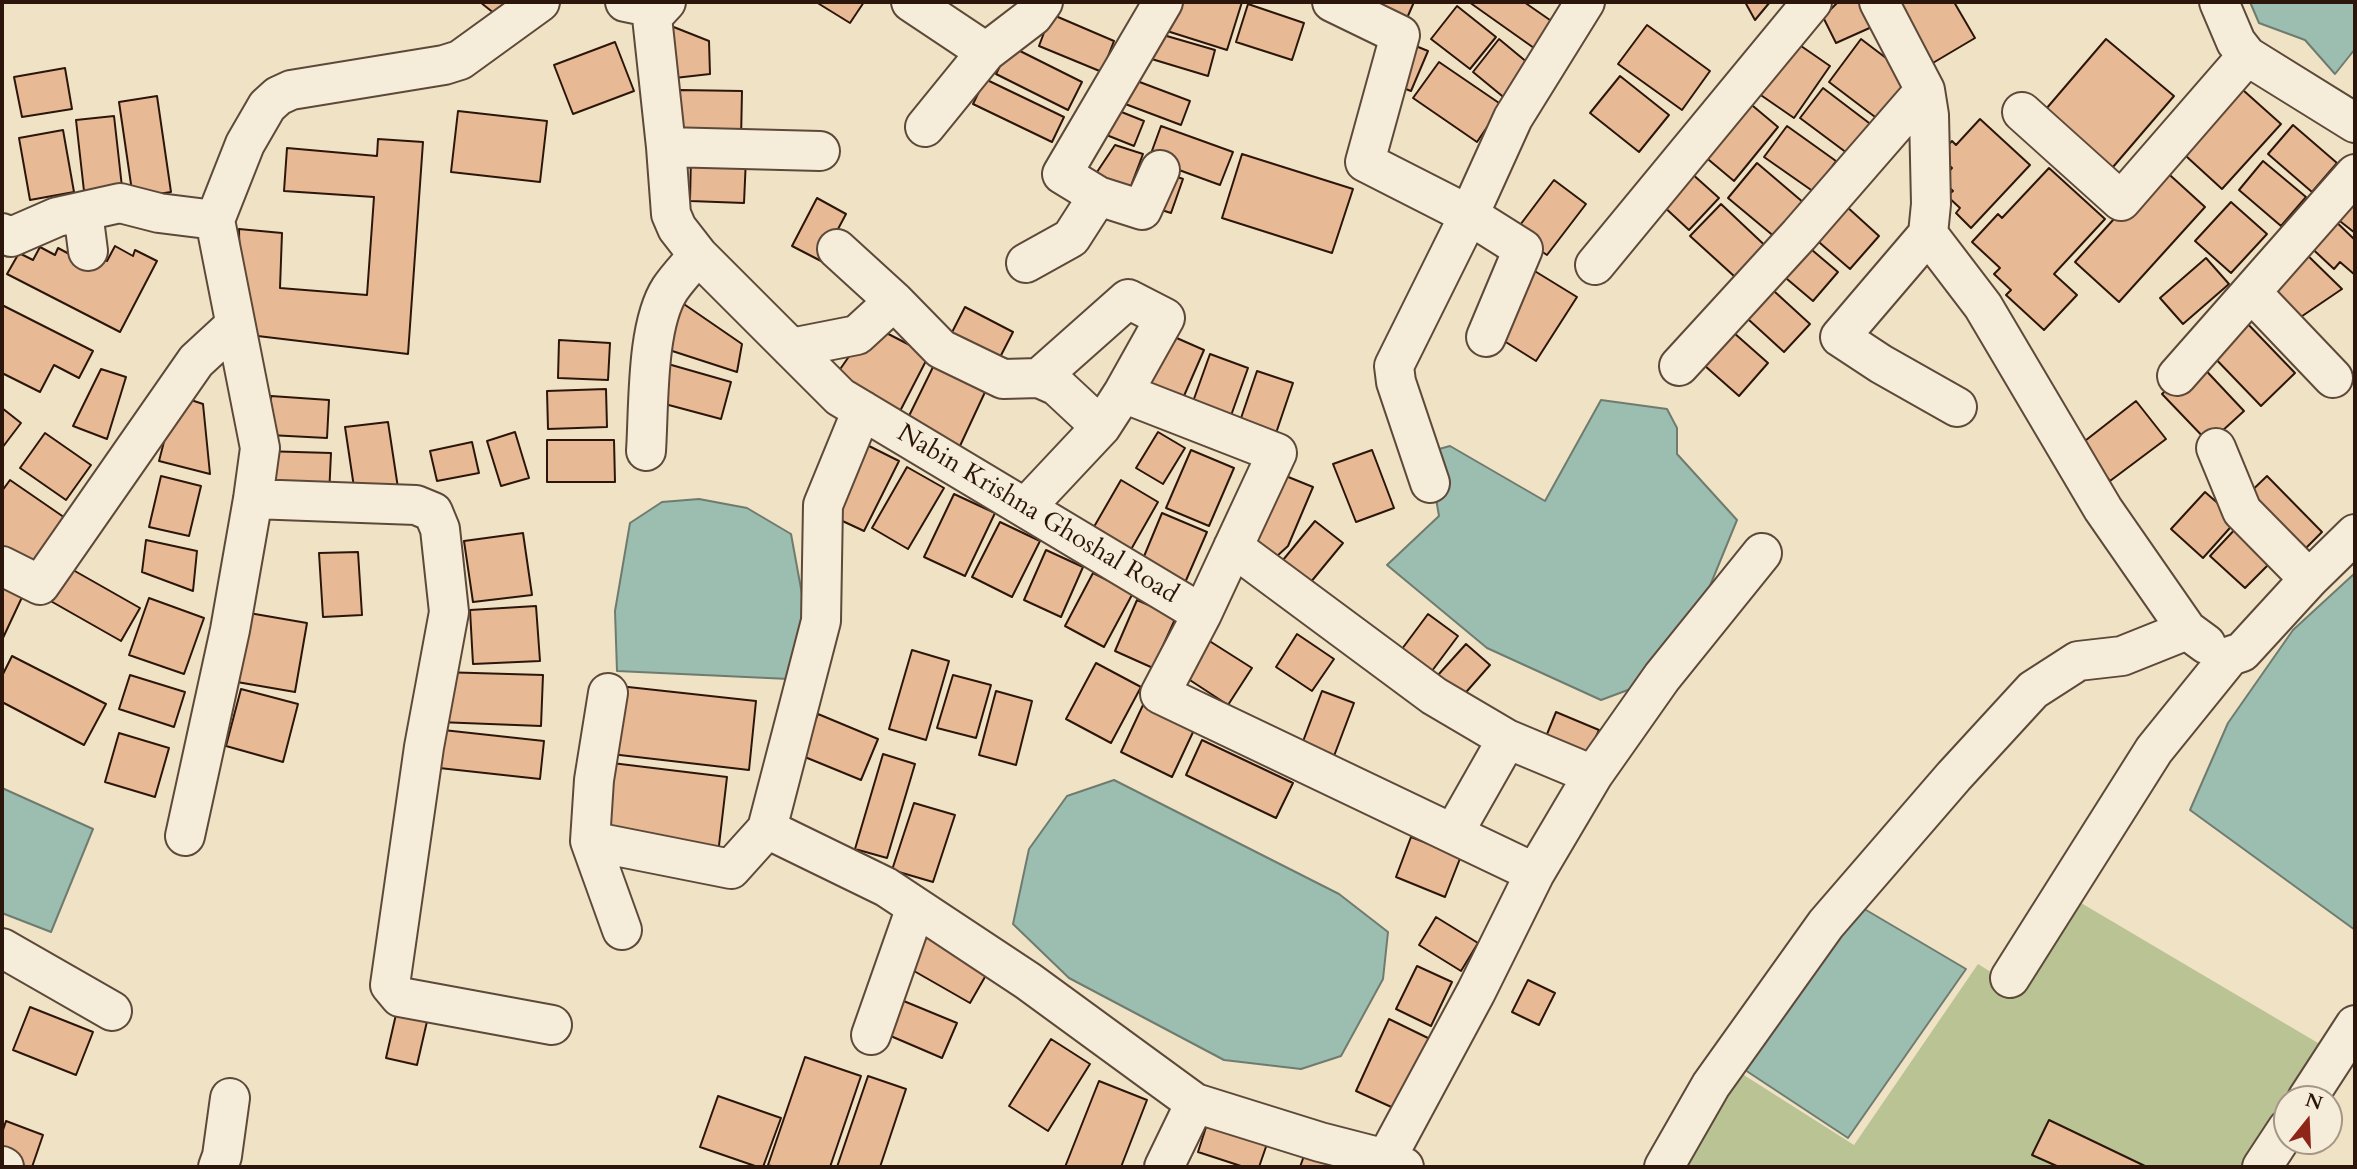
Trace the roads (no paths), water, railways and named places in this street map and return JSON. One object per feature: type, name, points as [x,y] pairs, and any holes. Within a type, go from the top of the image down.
[{"type":"street","points":[[185,836],[230,630],[260,448],[215,220],[245,145],[267,106],[278,96],[291,90],[444,65],[460,60],[540,2]]},
{"type":"street","points":[[911,2],[986,52]]},
{"type":"street","points":[[925,127],[986,52],[1033,16],[1043,2]]},
{"type":"street","points":[[1160,170],[1142,210],[1098,196],[1062,174],[1163,2]]},
{"type":"street","points":[[1332,2],[1400,35],[1365,162],[1469,215],[1523,249],[1486,337]]},
{"type":"street","points":[[1430,483],[1396,382],[1394,366],[1469,215],[1513,118],[1585,2]]},
{"type":"street","points":[[1595,265],[1812,2]]},
{"type":"street","points":[[1879,2],[1925,90],[1931,204],[1928,234],[1840,337],[1881,364],[1957,407]]},
{"type":"street","points":[[2219,2],[2236,42],[2247,56],[2355,122]]},
{"type":"street","name":"Nabin Krishna Ghoshal Road","points":[[650,4],[671,214],[677,228],[698,255],[840,397],[1202,614],[1160,694],[1535,873]]},
{"type":"street","points":[[2022,112],[2121,201],[2247,56]]},
{"type":"street","points":[[1679,366],[1790,245],[1925,90]]},
{"type":"street","points":[[666,147],[820,151]]},
{"type":"street","points":[[2177,376],[2355,174]]},
{"type":"street","points":[[1026,263],[1071,238],[1098,196]]},
{"type":"street","points":[[5,240],[57,218],[120,203],[159,213],[215,220]]},
{"type":"street","points":[[83,212],[88,251]]},
{"type":"street","points":[[1928,234],[1983,306],[2103,509],[2187,630],[2215,651],[2230,656]]},
{"type":"street","points":[[837,248],[941,349],[1003,379],[1039,378],[1057,386],[1101,427]]},
{"type":"street","points":[[646,451],[652,352],[659,318],[669,289],[698,255]]},
{"type":"street","points":[[2251,292],[2333,378]]},
{"type":"street","points":[[1025,508],[1101,427],[1165,318],[1128,299],[1039,378]]},
{"type":"street","points":[[791,348],[857,335],[894,301]]},
{"type":"street","points":[[2,566],[40,585],[196,361],[235,325]]},
{"type":"street","points":[[1123,393],[1277,453],[1202,614]]},
{"type":"street","points":[[590,841],[731,869],[767,829],[821,621],[823,505],[862,410]]},
{"type":"street","points":[[2216,448],[2242,511],[2309,579]]},
{"type":"street","points":[[253,499],[416,505],[433,512],[440,529],[449,612],[424,747],[390,985],[400,997],[552,1025]]},
{"type":"street","points":[[2010,978],[2154,750],[2230,656],[2242,652],[2355,534]]},
{"type":"street","points":[[1233,547],[1434,696],[1507,739],[1593,775]]},
{"type":"street","points":[[767,829],[886,887],[1028,981],[1195,1103],[1395,1163],[1535,873],[1593,775],[1662,677],[1762,553]]},
{"type":"street","points":[[1664,1167],[1711,1084],[1826,924],[1954,776],[2033,690],[2078,661],[2122,656],[2187,630]]},
{"type":"street","points":[[608,692],[594,780],[590,841],[622,930]]},
{"type":"street","points":[[1453,834],[1507,739]]},
{"type":"street","points":[[871,1035],[916,907]]},
{"type":"street","points":[[2,948],[112,1011]]},
{"type":"street","points":[[2316,1085],[2355,1025]]},
{"type":"street","points":[[218,1167],[230,1098]]},
{"type":"street","points":[[1164,1167],[1195,1103]]},
{"type":"street","points":[[2262,1167],[2273,1150]]}]
